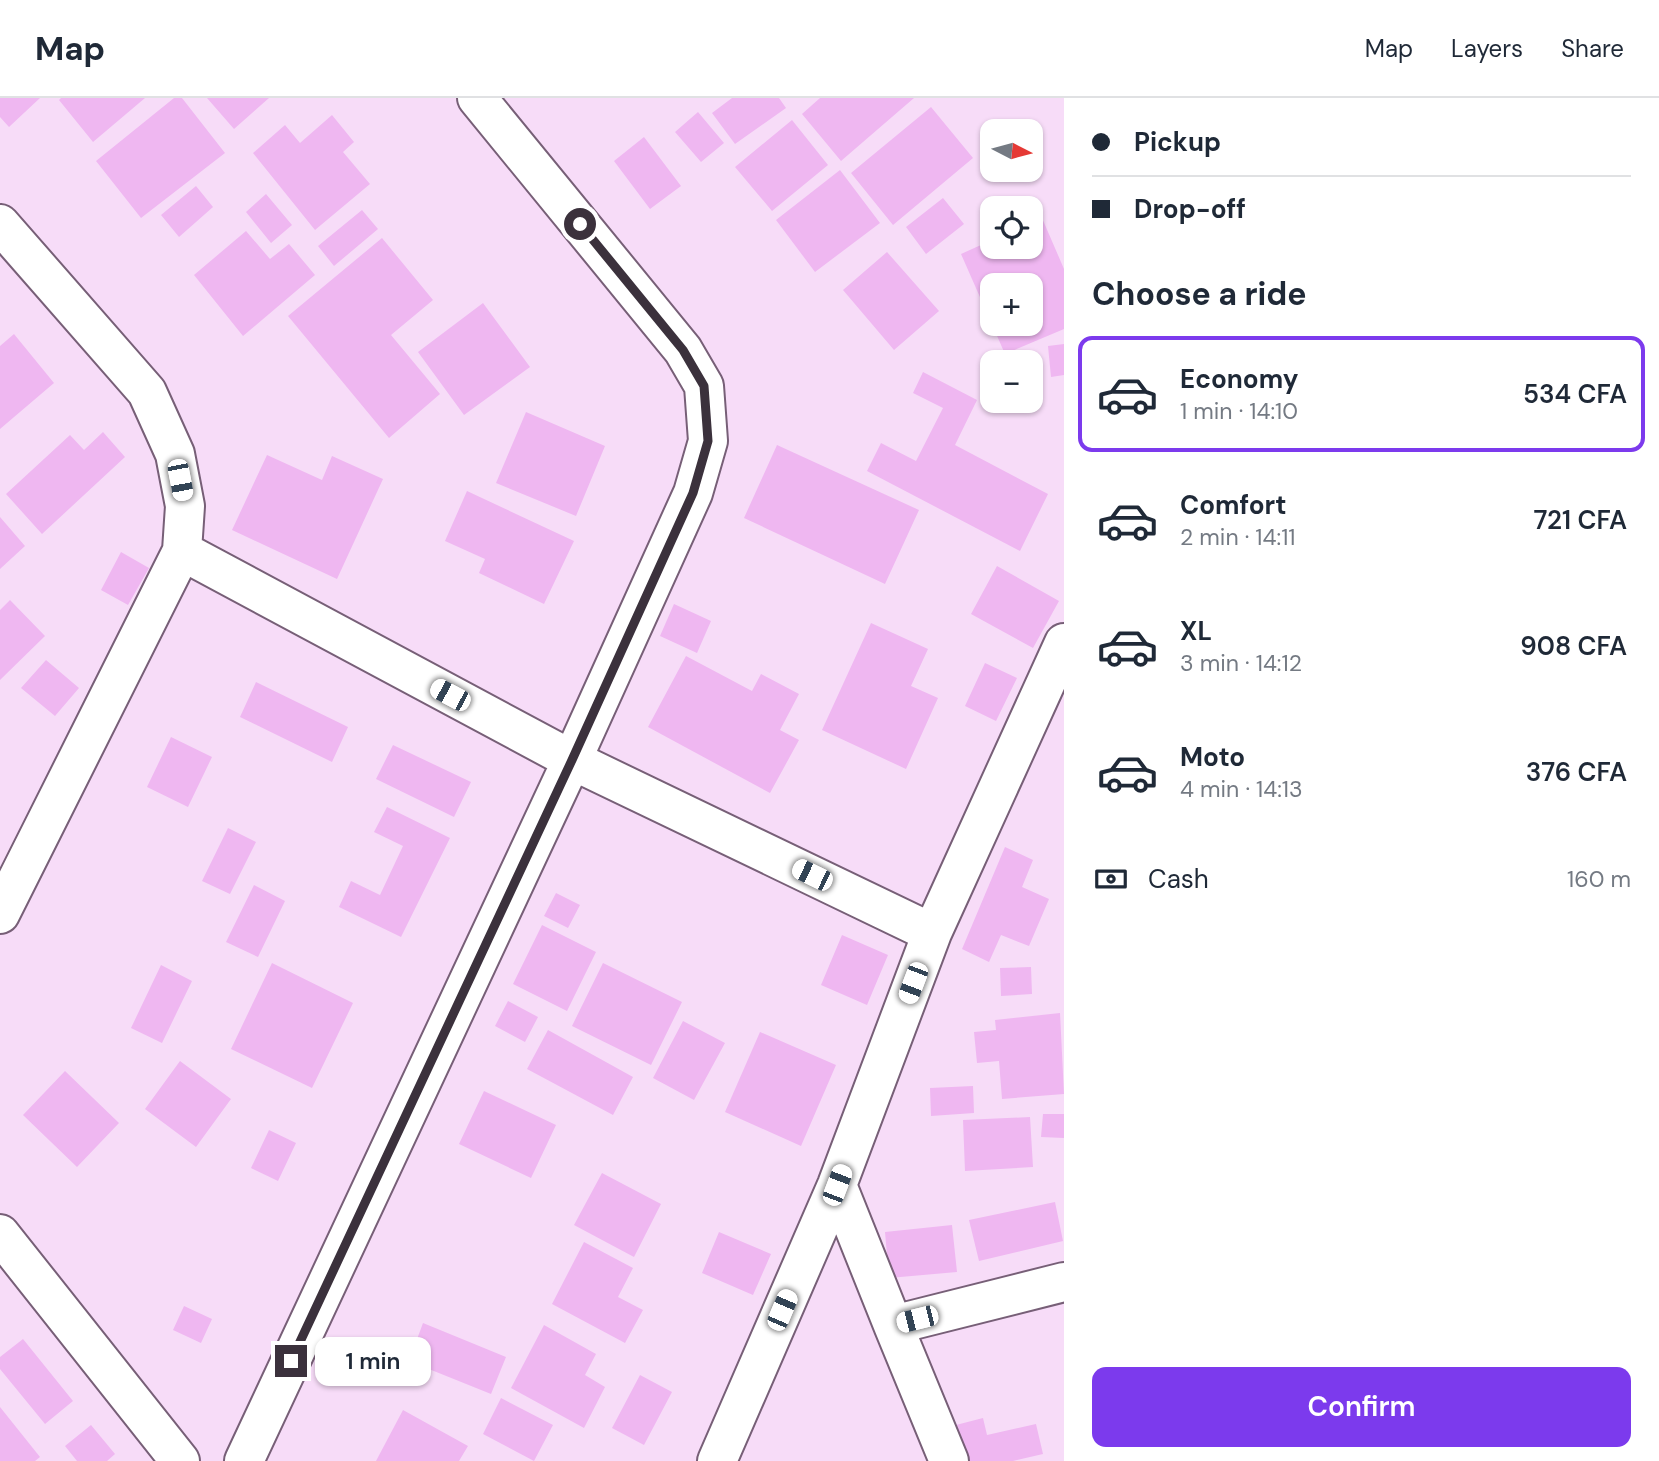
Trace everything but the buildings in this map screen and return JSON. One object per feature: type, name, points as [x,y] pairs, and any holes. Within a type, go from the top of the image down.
[{"type":"street","points":[[244,1461],[572,760],[693,493],[708,441],[704,386],[683,350],[477,98]]},
{"type":"street","points":[[0,224],[147,392],[175,454],[185,506],[182,551],[0,914]]},
{"type":"street","points":[[182,551],[572,760],[932,933]]},
{"type":"street","points":[[717,1461],[837,1185],[932,933],[1064,643]]},
{"type":"street","points":[[837,1185],[949,1461]]},
{"type":"street","points":[[0,1234],[180,1461]]},
{"type":"street","points":[[893,1325],[1064,1282]]},
{"type":"route","points":[[291,1361],[572,760],[693,493],[708,441],[704,386],[683,350],[580,224]]}]
